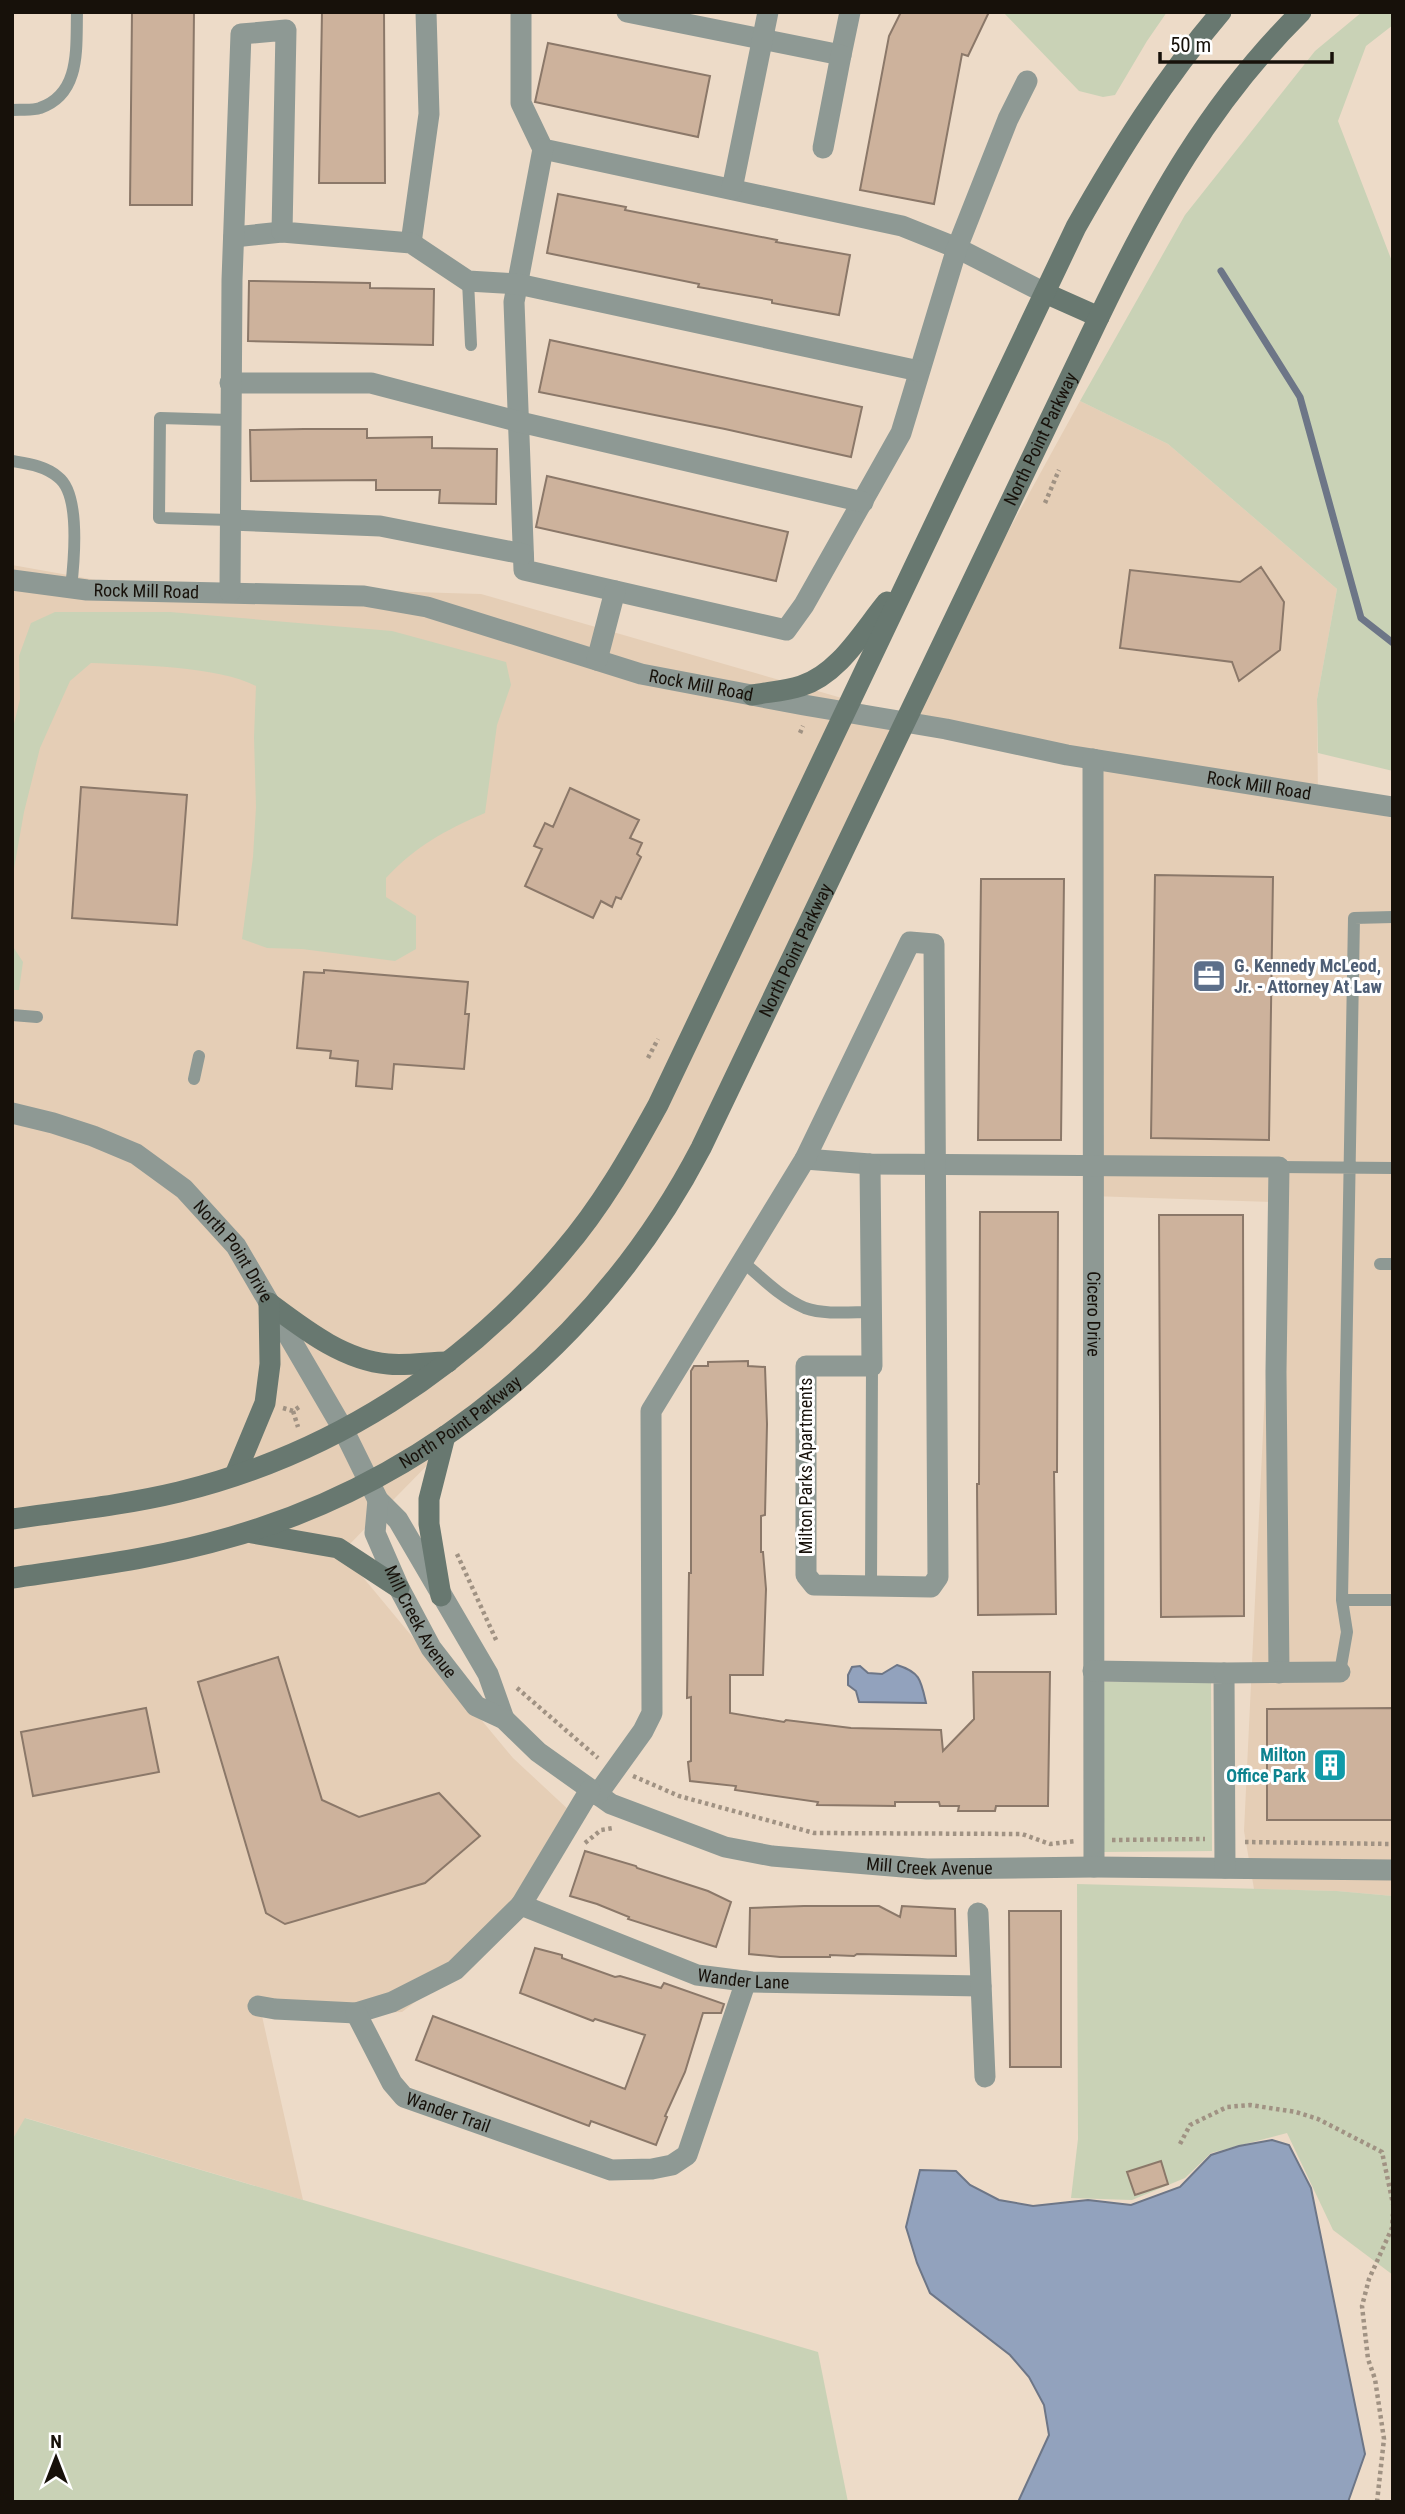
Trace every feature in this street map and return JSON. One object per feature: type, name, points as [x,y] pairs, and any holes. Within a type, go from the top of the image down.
[{"type":"street","points":[[411,243],[429,114],[426,12]]},
{"type":"street","points":[[521,12],[521,103],[543,149],[514,302],[524,570],[786,630],[804,605],[901,433],[957,248],[1008,119],[1027,81]]},
{"type":"street","points":[[627,12],[841,55]]},
{"type":"street","points":[[732,190],[768,12]]},
{"type":"street","points":[[823,148],[850,12]]},
{"type":"street","points":[[12,1519],[179,1492],[265,1465],[343,1429],[397,1400],[448,1362],[517,1302],[557,1258],[632,1153],[698,1024],[844,711],[1076,227],[1165,83],[1221,12]]},
{"type":"street","name":"North Point Parkway","points":[[12,1578],[158,1555],[246,1532],[314,1507],[374,1491],[500,1395],[565,1336],[626,1267],[656,1225],[701,1149],[1098,317],[1155,205],[1180,162],[1246,72],[1301,12]]},
{"type":"street","points":[[230,592],[230,383],[241,34],[286,21],[282,232]]},
{"type":"street","points":[[543,149],[901,226],[957,248],[1098,317]]},
{"type":"street","points":[[234,237],[282,232],[411,243],[468,281],[518,284],[919,371]]},
{"type":"street","points":[[230,383],[371,383],[520,422],[863,502]]},
{"type":"street","points":[[230,520],[380,526],[523,554]]},
{"type":"street","points":[[752,695],[802,686],[820,677],[838,662],[909,576]]},
{"type":"street","name":"Rock Mill Road","points":[[12,580],[87,590],[364,596],[427,607],[641,674],[1093,759],[1393,807]]},
{"type":"street","points":[[597,660],[615,591]]},
{"type":"street","name":"Cicero Drive","points":[[1093,759],[1094,1867]]},
{"type":"street","name":"Milton Parks Apartments","points":[[594,1793],[616,1769],[643,1731],[652,1713],[651,1411],[805,1159],[910,942],[934,944],[938,1577],[931,1587],[814,1585],[806,1575],[806,1366],[872,1366]]},
{"type":"street","name":"North Point Drive","points":[[12,1113],[93,1136],[136,1154],[184,1189],[236,1246],[343,1429],[374,1491]]},
{"type":"street","points":[[805,1159],[870,1164],[1279,1167],[1276,1372],[1279,1673]]},
{"type":"street","points":[[870,1164],[872,1366]]},
{"type":"street","points":[[269,1303],[313,1336],[362,1358],[388,1364],[448,1362]]},
{"type":"street","points":[[235,1475],[265,1403],[270,1364],[269,1303]]},
{"type":"street","points":[[441,1596],[429,1524],[429,1499],[445,1436]]},
{"type":"street","name":"Mill Creek Avenue","points":[[374,1491],[375,1533],[400,1588],[430,1648],[476,1706],[504,1719],[538,1752],[611,1804],[725,1847],[772,1856],[927,1869],[1094,1867],[1393,1870]]},
{"type":"street","name":"Mill Creek Avenue","points":[[374,1491],[398,1520],[488,1674],[504,1719]]},
{"type":"street","points":[[246,1532],[338,1548],[400,1588]]},
{"type":"street","points":[[1093,1671],[1340,1672]]},
{"type":"street","points":[[1224,1673],[1225,1868]]},
{"type":"street","points":[[258,2006],[356,2013],[393,2002],[455,1970],[521,1905],[594,1793]]},
{"type":"street","name":"Wander Lane","points":[[521,1905],[697,1975],[746,1981],[981,1986]]},
{"type":"street","points":[[978,1913],[985,2077]]},
{"type":"street","name":"Wander Trail","points":[[356,2013],[391,2083],[404,2097],[611,2170],[652,2169],[672,2165],[687,2155],[746,1981]]},
{"type":"lane","points":[[12,110],[39,109],[66,92],[75,66],[77,12]]},
{"type":"lane","points":[[468,281],[471,345]]},
{"type":"lane","points":[[230,420],[160,418],[159,518],[230,520]]},
{"type":"lane","points":[[12,461],[36,465],[60,478],[72,501],[74,567],[71,588]]},
{"type":"lane","points":[[1340,1672],[1346,1632],[1342,1600],[1354,918],[1393,917]]},
{"type":"lane","points":[[12,1015],[37,1017]]},
{"type":"lane","points":[[194,1079],[199,1056]]},
{"type":"lane","points":[[1279,1167],[1393,1168]]},
{"type":"lane","points":[[743,1261],[783,1296],[807,1309],[872,1312]]},
{"type":"lane","points":[[871,1586],[872,1366]]},
{"type":"lane","points":[[1342,1600],[1393,1600]]},
{"type":"path","points":[[1045,503],[1059,470]]},
{"type":"path","points":[[800,733],[803,726]]},
{"type":"path","points":[[648,1058],[658,1039]]},
{"type":"path","points":[[293,1411],[298,1427]]},
{"type":"path","points":[[454,1546],[502,1653]]},
{"type":"path","points":[[513,1677],[518,1689],[594,1756],[616,1769],[679,1797],[814,1833],[1022,1834],[1050,1844],[1094,1840],[1204,1839],[1393,1844]]},
{"type":"path","points":[[1180,2144],[1190,2124],[1227,2107],[1250,2105],[1296,2112],[1318,2119],[1382,2152],[1393,2204]]},
{"type":"path","points":[[1377,2502],[1384,2439],[1375,2379],[1368,2358],[1362,2306],[1369,2279],[1392,2228],[1393,2214]]},
{"type":"shaded area","points":[[1080,401],[1168,444],[1337,589],[1317,699],[1318,799],[1393,818],[1393,1896],[1337,1891],[1254,1889],[1244,1831],[1274,1202],[1091,1196],[1090,754],[912,719],[665,1223],[342,1552],[513,1758],[571,1812],[509,1930],[402,2012],[262,2016],[303,2200],[26,2118],[12,2140],[12,565],[113,583],[481,594],[911,718],[953,632]]},
{"type":"green space","points":[[1003,12],[1167,12],[1115,95],[1103,97],[1079,91]]},
{"type":"green space","points":[[1362,12],[1393,12],[1393,25],[1366,46],[1338,121],[1393,264],[1393,771],[1318,753],[1317,699],[1337,589],[1168,444],[1080,401],[1185,215],[1315,51]]},
{"type":"green space","points":[[55,612],[170,612],[392,631],[506,662],[511,685],[497,725],[485,813],[432,840],[409,856],[386,878],[386,897],[416,916],[416,949],[395,961],[302,949],[267,948],[242,939],[253,857],[256,807],[256,686],[240,679],[199,670],[91,663],[70,681],[40,748],[24,812],[12,880],[12,732],[20,699],[19,656],[31,623]]},
{"type":"green space","points":[[12,945],[23,962],[19,990],[12,990]]},
{"type":"green space","points":[[1103,1682],[1211,1682],[1212,1851],[1104,1852]]},
{"type":"green space","points":[[1077,1884],[1337,1891],[1393,1896],[1393,2275],[1333,2230],[1287,2133],[1211,2153],[1185,2178],[1132,2200],[1071,2198],[1078,2139]]},
{"type":"green space","points":[[25,2118],[818,2352],[848,2502],[12,2502],[12,2140]]},
{"type":"water","points":[[897,1665],[915,1674],[923,1688],[926,1703],[859,1702],[856,1691],[848,1685],[848,1675],[852,1667],[860,1666],[868,1673],[882,1674]]},
{"type":"water","points":[[1272,2140],[1289,2145],[1311,2188],[1365,2454],[1348,2502],[1018,2502],[1049,2435],[1044,2405],[1029,2377],[1010,2355],[930,2293],[906,2227],[920,2170],[956,2171],[970,2185],[999,2200],[1033,2206],[1088,2200],[1131,2205],[1180,2187],[1211,2155]]},
{"type":"building","points":[[132,12],[194,12],[192,205],[130,205]]},
{"type":"building","points":[[322,12],[384,12],[385,183],[319,183]]},
{"type":"building","points":[[901,12],[989,12],[968,56],[962,54],[934,204],[860,190],[889,36]]},
{"type":"building","points":[[548,43],[710,76],[698,137],[535,102]]},
{"type":"building","points":[[558,194],[777,240],[776,242],[850,255],[839,315],[772,303],[772,300],[698,287],[699,284],[547,253]]},
{"type":"building","points":[[249,281],[370,283],[370,288],[434,289],[433,345],[248,341]]},
{"type":"building","points":[[550,340],[862,407],[851,457],[539,392]]},
{"type":"building","points":[[367,429],[367,438],[432,437],[432,448],[497,449],[496,504],[439,503],[440,490],[376,490],[376,480],[251,481],[250,430]]},
{"type":"building","points":[[547,476],[788,532],[776,581],[536,527]]},
{"type":"building","points":[[1261,567],[1284,602],[1280,650],[1239,681],[1232,662],[1120,648],[1130,570],[1240,582]]},
{"type":"building","points":[[81,787],[187,795],[177,925],[72,918]]},
{"type":"building","points":[[570,788],[639,820],[630,838],[642,843],[637,854],[641,857],[621,899],[616,897],[612,907],[601,901],[593,918],[525,886],[542,849],[534,846],[545,823],[553,827]]},
{"type":"building","points":[[1155,875],[1273,877],[1269,1140],[1151,1138]]},
{"type":"building","points":[[981,879],[1064,879],[1061,1140],[978,1140]]},
{"type":"building","points":[[324,970],[468,982],[465,1014],[469,1014],[464,1069],[394,1064],[392,1089],[356,1086],[358,1061],[330,1058],[331,1051],[297,1048],[304,972],[324,973]]},
{"type":"building","points":[[980,1212],[1058,1212],[1057,1472],[1054,1472],[1056,1614],[978,1615]]},
{"type":"building","points":[[1159,1215],[1243,1215],[1244,1616],[1161,1617]]},
{"type":"building","points":[[748,1361],[748,1366],[765,1367],[765,1515],[761,1516],[761,1552],[766,1589],[763,1675],[730,1675],[730,1713],[784,1722],[786,1720],[851,1728],[941,1730],[943,1751],[974,1719],[973,1672],[1050,1672],[1048,1806],[996,1806],[995,1811],[958,1811],[959,1806],[940,1806],[939,1802],[895,1802],[895,1806],[817,1805],[818,1802],[735,1790],[736,1786],[690,1781],[688,1762],[691,1761],[691,1697],[687,1698],[691,1573],[691,1371],[694,1366],[708,1366],[708,1362]]},
{"type":"building","points":[[278,1657],[322,1800],[359,1817],[439,1793],[480,1836],[425,1883],[285,1924],[266,1913],[198,1682]]},
{"type":"building","points":[[146,1708],[159,1772],[33,1796],[21,1732]]},
{"type":"building","name":"Milton Office Park","points":[[1393,1708],[1393,1820],[1267,1820],[1267,1709]]},
{"type":"building","points":[[585,1851],[708,1891],[731,1902],[716,1947],[628,1919],[629,1917],[597,1904],[570,1896]]},
{"type":"building","points":[[879,1906],[900,1917],[902,1906],[955,1909],[956,1956],[857,1954],[780,1957],[749,1954],[750,1908]]},
{"type":"building","points":[[1009,1911],[1061,1911],[1061,2067],[1010,2067]]},
{"type":"building","points":[[535,1948],[562,1955],[562,1958],[615,1977],[620,1976],[661,1988],[664,1983],[724,2004],[721,2013],[703,2013],[685,2072],[665,2116],[667,2117],[656,2145],[591,2121],[589,2126],[416,2060],[433,2016],[625,2089],[645,2035],[595,2019],[593,2021],[520,1993]]},
{"type":"building","points":[[1161,2161],[1168,2184],[1135,2195],[1127,2172]]},
{"type":"waterway","points":[[1221,271],[1300,397],[1361,618],[1393,643]]},
{"type":"place","name":"G. Kennedy McLeod, Jr. - Attorney At Law","points":[[1209,976]]},
{"type":"place","name":"Milton Office Park","points":[[1330,1765]]}]
